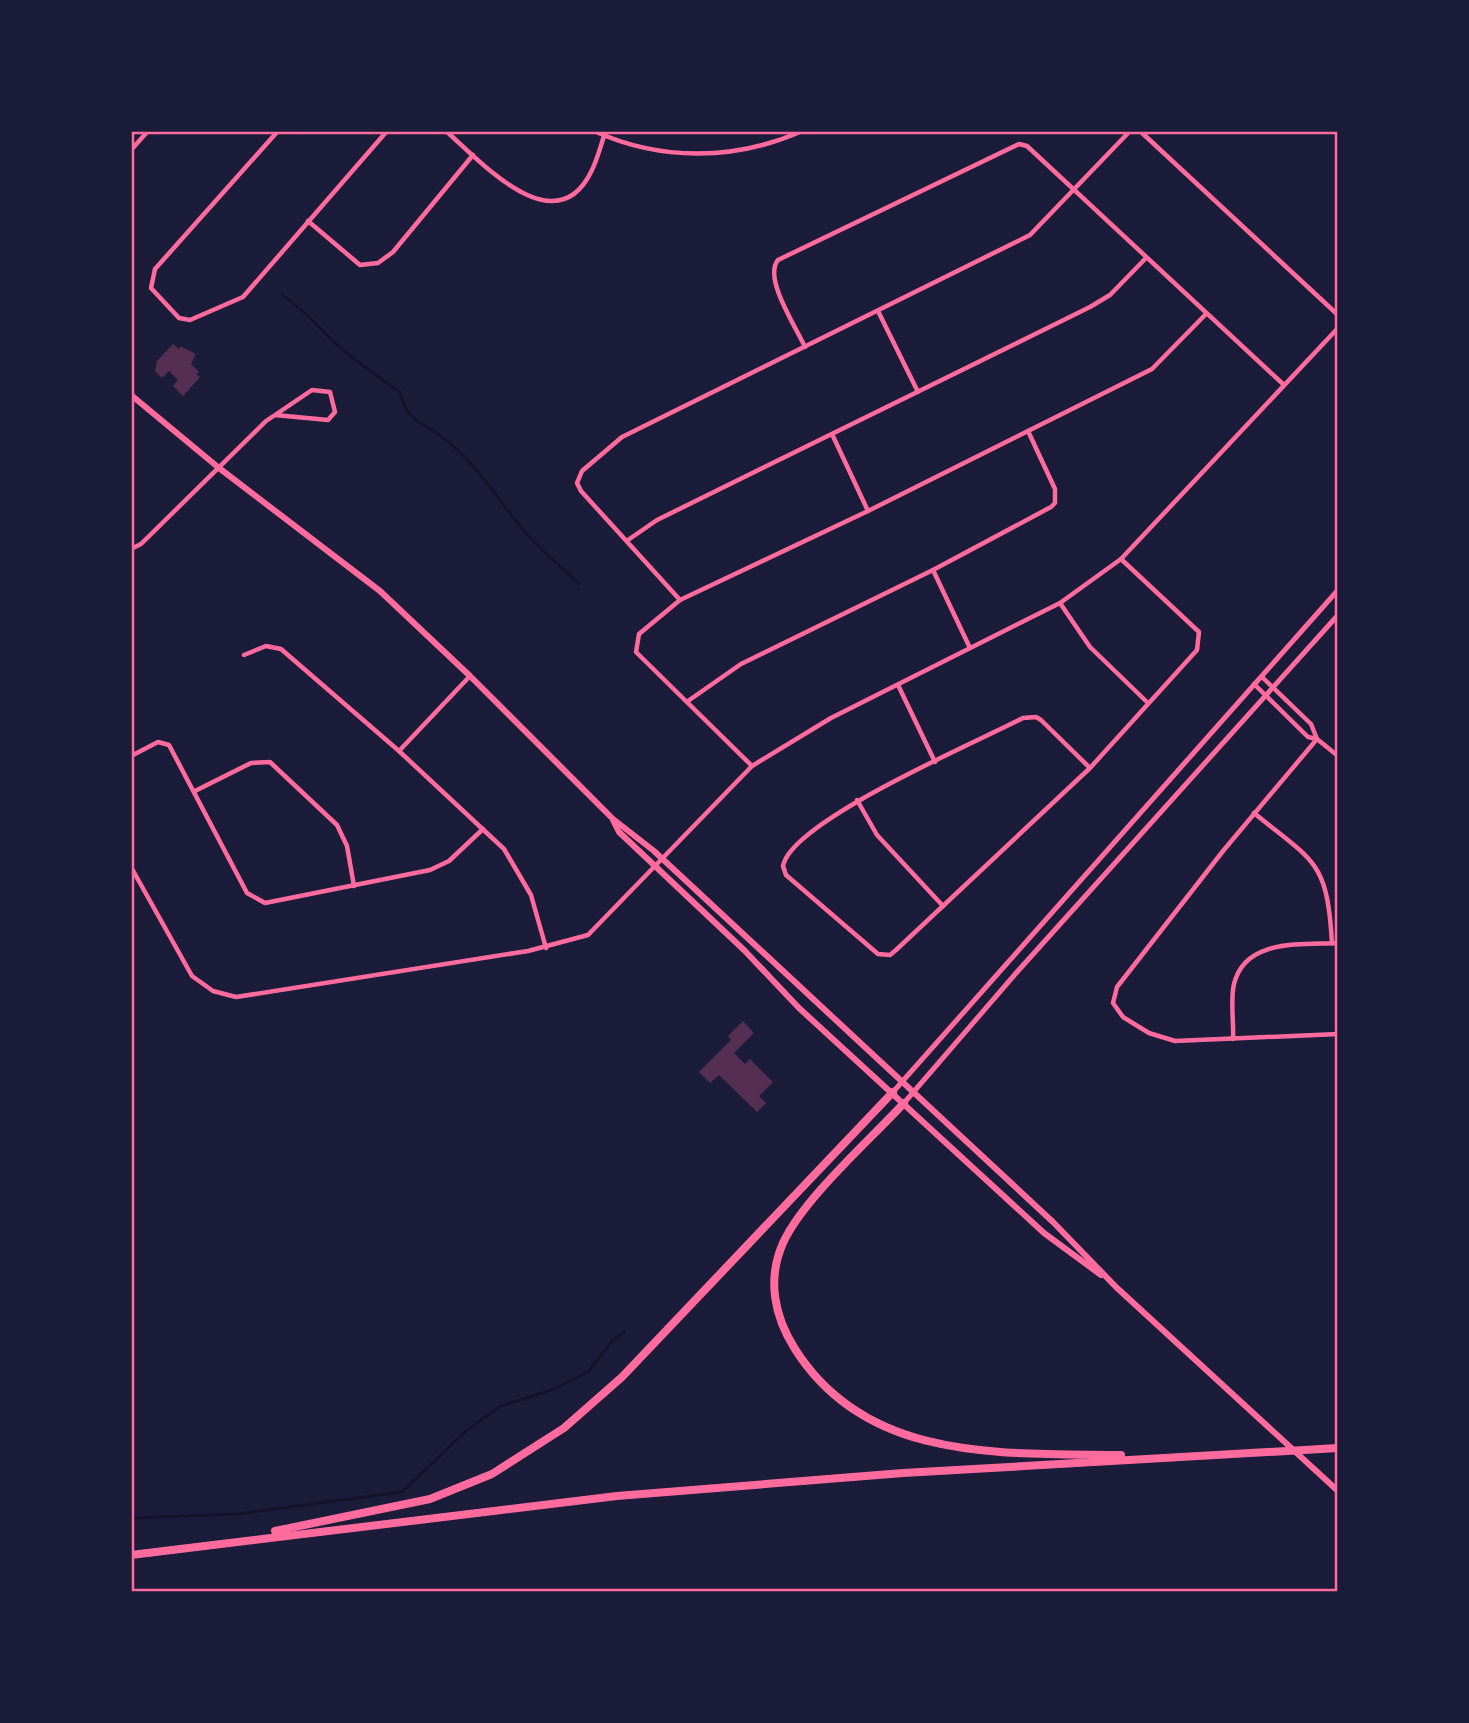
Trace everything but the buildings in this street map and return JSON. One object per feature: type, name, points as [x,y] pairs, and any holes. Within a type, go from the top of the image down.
[{"type":"highway","points":[[222,1541],[430,1499],[492,1474],[564,1428],[621,1377],[893,1092]]},
{"type":"highway","points":[[904,1103],[799,1216],[783,1243],[775,1267],[774,1292],[778,1315],[806,1367],[833,1395],[863,1417],[894,1433],[984,1452],[1176,1456]]},
{"type":"highway","points":[[131,1555],[222,1541],[631,1495],[1176,1456],[1338,1450]]},
{"type":"main road","points":[[131,395],[219,468],[380,591],[470,676],[612,819],[661,859],[1053,1222],[1116,1287],[1338,1491]]},
{"type":"main road","points":[[612,819],[619,832],[744,950],[799,1008],[1044,1233],[1116,1287]]},
{"type":"street","points":[[131,150],[148,131]]},
{"type":"street","points":[[278,131],[151,278],[151,288],[179,318],[191,320],[243,297],[387,131]]},
{"type":"street","points":[[446,131],[517,192],[535,200],[554,202],[573,192],[590,174],[604,136]]},
{"type":"street","points":[[594,131],[672,153],[726,153],[778,142],[802,131]]},
{"type":"street","points":[[680,600],[581,491],[577,483],[582,471],[622,437],[1030,235],[1130,131]]},
{"type":"street","points":[[1140,131],[1338,315]]},
{"type":"street","points":[[805,347],[773,280],[773,265],[778,260],[1013,145],[1027,146],[1283,386]]},
{"type":"street","points":[[308,221],[360,265],[378,263],[393,252],[473,155]]},
{"type":"street","points":[[628,540],[657,520],[1090,307],[1110,295],[1146,258]]},
{"type":"street","points":[[878,311],[918,391]]},
{"type":"street","points":[[752,766],[636,652],[635,643],[648,624],[680,600],[868,511],[1152,369],[1205,315]]},
{"type":"street","points":[[131,867],[182,963],[202,985],[224,995],[252,997],[546,948],[588,935],[752,766],[831,718],[1060,603],[1121,559],[1338,328]]},
{"type":"street","points":[[131,549],[141,544],[275,415],[312,390],[330,392],[335,404],[335,412],[328,420],[275,415]]},
{"type":"street","points":[[688,701],[741,664],[933,570],[1055,503],[1055,489],[1028,431]]},
{"type":"street","points":[[832,434],[868,511]]},
{"type":"street","points":[[1090,768],[1036,717],[1023,718],[857,800],[790,849],[783,866],[786,875],[878,954],[890,955],[1090,768],[1197,650],[1199,632],[1121,559]]},
{"type":"street","points":[[933,570],[970,648]]},
{"type":"street","points":[[893,1092],[1338,590]]},
{"type":"street","points":[[1060,603],[1090,647],[1148,703]]},
{"type":"street","points":[[904,1103],[1017,972],[1338,615]]},
{"type":"street","points":[[244,655],[266,646],[281,649],[399,751],[504,849],[522,877],[539,915],[546,948]]},
{"type":"street","points":[[399,751],[470,676]]},
{"type":"street","points":[[1262,677],[1316,729],[1317,739],[1254,813],[1117,987],[1113,999],[1115,1008],[1124,1017],[1138,1027],[1164,1038],[1186,1041],[1338,1034]]},
{"type":"street","points":[[1254,684],[1308,737],[1317,739],[1338,756]]},
{"type":"street","points":[[898,685],[936,762]]},
{"type":"street","points":[[131,756],[158,742],[165,743],[195,791],[252,898],[272,903],[440,866],[482,829]]},
{"type":"street","points":[[195,791],[251,763],[270,762],[337,825],[347,846],[354,886]]},
{"type":"street","points":[[857,800],[877,835],[943,906]]},
{"type":"street","points":[[1233,1039],[1234,986],[1243,965],[1252,956],[1280,946],[1335,943],[1328,890],[1321,873],[1314,863],[1254,813]]},
{"type":"waterway","points":[[282,295],[353,358],[400,392],[411,415],[442,437],[465,458],[524,531],[579,584]]},
{"type":"waterway","points":[[131,1518],[237,1514],[402,1492],[467,1430],[501,1406],[552,1390],[588,1372],[612,1341],[624,1332]]}]
